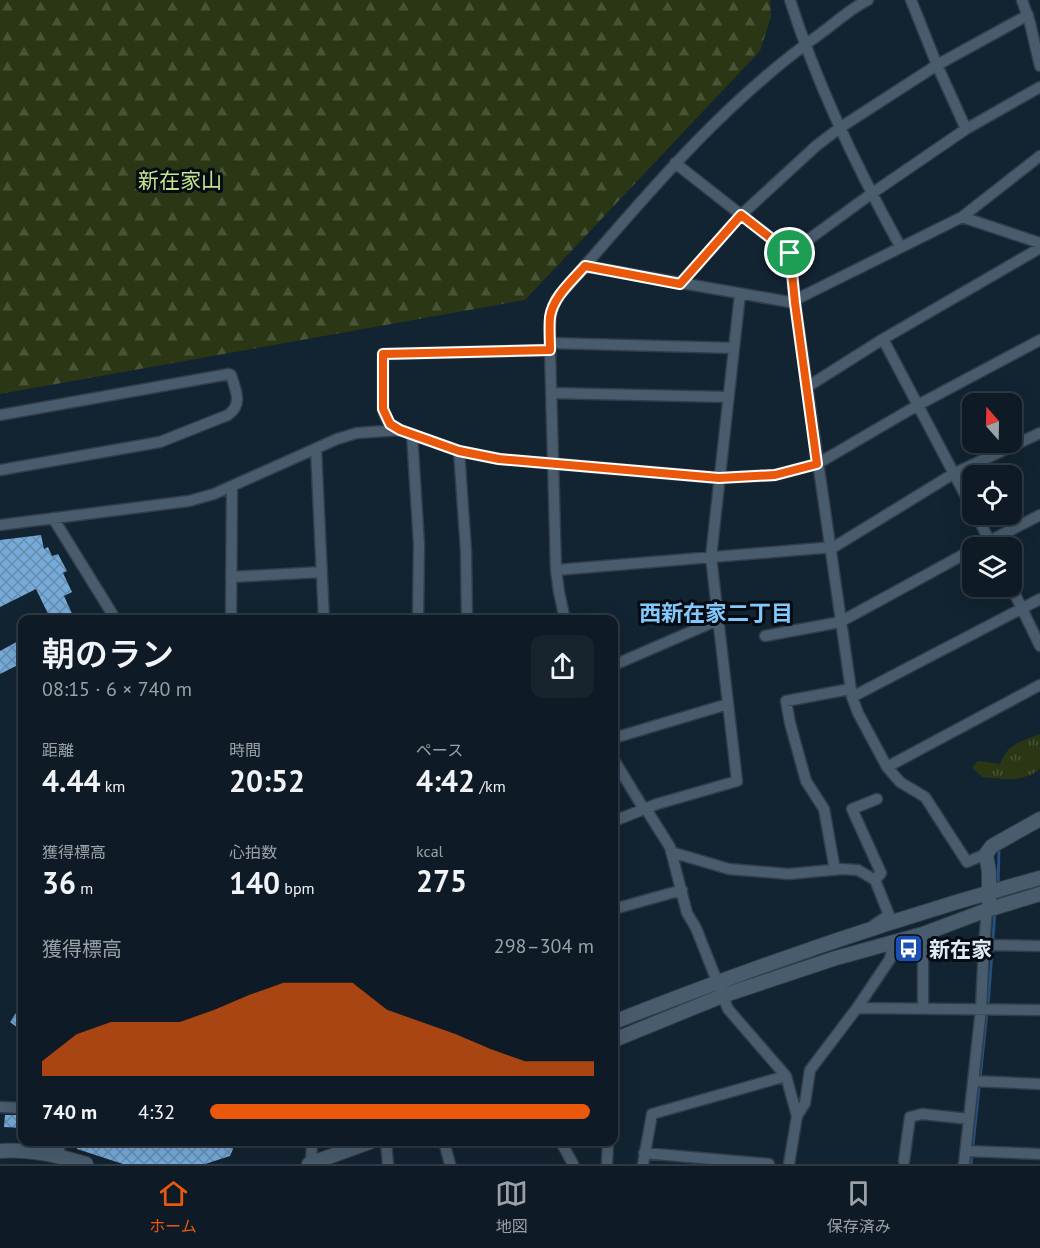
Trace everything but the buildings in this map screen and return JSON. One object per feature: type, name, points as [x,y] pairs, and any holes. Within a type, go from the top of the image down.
[{"type":"street","points":[[790,0],[804,44],[841,127],[871,194],[900,246]]},
{"type":"street","points":[[564,615],[556,570],[550,346],[552,307],[557,298],[675,163],[771,70],[868,0]]},
{"type":"street","points":[[911,0],[966,129]]},
{"type":"street","points":[[1022,0],[1033,19],[1040,66]]},
{"type":"street","points":[[680,284],[741,215],[787,170],[841,127],[937,65],[1033,19]]},
{"type":"street","points":[[790,253],[966,129],[1040,87]]},
{"type":"street","points":[[585,266],[680,284],[795,301],[900,246],[962,217],[1040,156]]},
{"type":"street","points":[[675,163],[790,253],[817,464],[851,693],[858,713],[887,767],[900,782],[925,797],[967,862],[986,854],[992,846],[1040,819]]},
{"type":"street","points":[[962,217],[1040,245]]},
{"type":"street","points":[[807,387],[1040,245]]},
{"type":"street","points":[[618,820],[736,781],[711,557],[740,294]]},
{"type":"street","points":[[883,339],[962,490]]},
{"type":"street","points":[[734,348],[550,346],[383,354],[383,409],[390,424],[400,430],[459,451],[499,459],[719,478],[775,475],[817,464],[918,405],[1040,340]]},
{"type":"street","points":[[0,415],[229,374],[237,396],[237,404],[228,415],[173,438],[0,470]]},
{"type":"street","points":[[551,393],[728,397]]},
{"type":"street","points":[[0,525],[189,501],[214,494],[337,439],[357,433],[400,430]]},
{"type":"street","points":[[556,570],[834,547],[953,474],[1040,433]]},
{"type":"street","points":[[412,434],[419,544],[418,615]]},
{"type":"street","points":[[316,449],[324,615]]},
{"type":"street","points":[[459,451],[466,551],[467,615]]},
{"type":"street","points":[[231,615],[232,486]]},
{"type":"street","points":[[1004,537],[1040,515]]},
{"type":"street","points":[[53,518],[113,615]]},
{"type":"street","points":[[765,636],[840,622],[962,555]]},
{"type":"street","points":[[231,577],[322,573]]},
{"type":"street","points":[[1016,597],[1040,645]]},
{"type":"street","points":[[835,870],[824,809],[806,781],[789,723],[786,701],[851,693],[1040,598]]},
{"type":"street","points":[[618,663],[718,620]]},
{"type":"street","points":[[887,767],[1040,685]]},
{"type":"street","points":[[618,737],[728,704]]},
{"type":"street","points":[[618,767],[642,806],[641,811],[666,838],[678,891],[687,914],[696,928],[729,1010],[786,1076],[797,1116]]},
{"type":"street","points":[[875,880],[880,873],[852,809],[877,799]]},
{"type":"street","points":[[671,852],[729,869],[789,874],[858,870],[875,880],[889,915],[869,929]]},
{"type":"street","points":[[964,1164],[973,1081],[986,1009],[984,945],[990,892],[986,854]]},
{"type":"street","points":[[618,1020],[717,982],[869,929],[1040,878]]},
{"type":"street","points":[[618,908],[678,891]]},
{"type":"street","points":[[618,1038],[722,996],[837,958],[923,934],[987,910],[1040,894]]},
{"type":"street","points":[[923,934],[923,1008]]},
{"type":"street","points":[[789,1164],[797,1116],[805,1103],[812,1069],[860,1008],[890,959],[893,943]]},
{"type":"street","points":[[984,945],[1040,946]]},
{"type":"street","points":[[860,1008],[1040,1010]]},
{"type":"street","points":[[769,1164],[644,1158],[652,1114],[786,1076]]},
{"type":"street","points":[[973,1081],[1040,1084]]},
{"type":"street","points":[[0,1107],[18,1108]]},
{"type":"street","points":[[904,1161],[910,1117],[922,1113],[969,1119]]},
{"type":"street","points":[[310,1164],[312,1146]]},
{"type":"street","points":[[310,1164],[339,1146]]},
{"type":"street","points":[[310,1164],[359,1146]]},
{"type":"street","points":[[386,1146],[388,1164]]},
{"type":"street","points":[[445,1146],[450,1164]]},
{"type":"street","points":[[563,1146],[573,1164]]},
{"type":"street","points":[[607,1164],[608,1146]]},
{"type":"street","points":[[0,1151],[59,1148],[86,1164]]},
{"type":"street","points":[[966,1151],[1040,1154]]},
{"type":"green space","name":"新在家山","points":[[0,0],[770,0],[771,17],[760,51],[525,300],[0,394]]},
{"type":"green space","points":[[1040,734],[1040,769],[1033,773],[1020,778],[998,779],[982,777],[972,767],[978,761],[1000,764],[1011,748],[1021,741]]},
{"type":"waterway","points":[[998,886],[999,849]]},
{"type":"waterway","points":[[988,1006],[995,911]]},
{"type":"waterway","points":[[971,1164],[987,1012]]},
{"type":"place","name":"新在家","points":[[908,949]]},
{"type":"district","name":"西新在家二丁目","points":[[716,613]]},
{"type":"route","points":[[741,215],[790,253],[817,464],[775,475],[719,478],[479,457],[400,430],[390,424],[385,417],[383,354],[550,350],[552,307],[585,266],[680,284],[741,215]]}]
